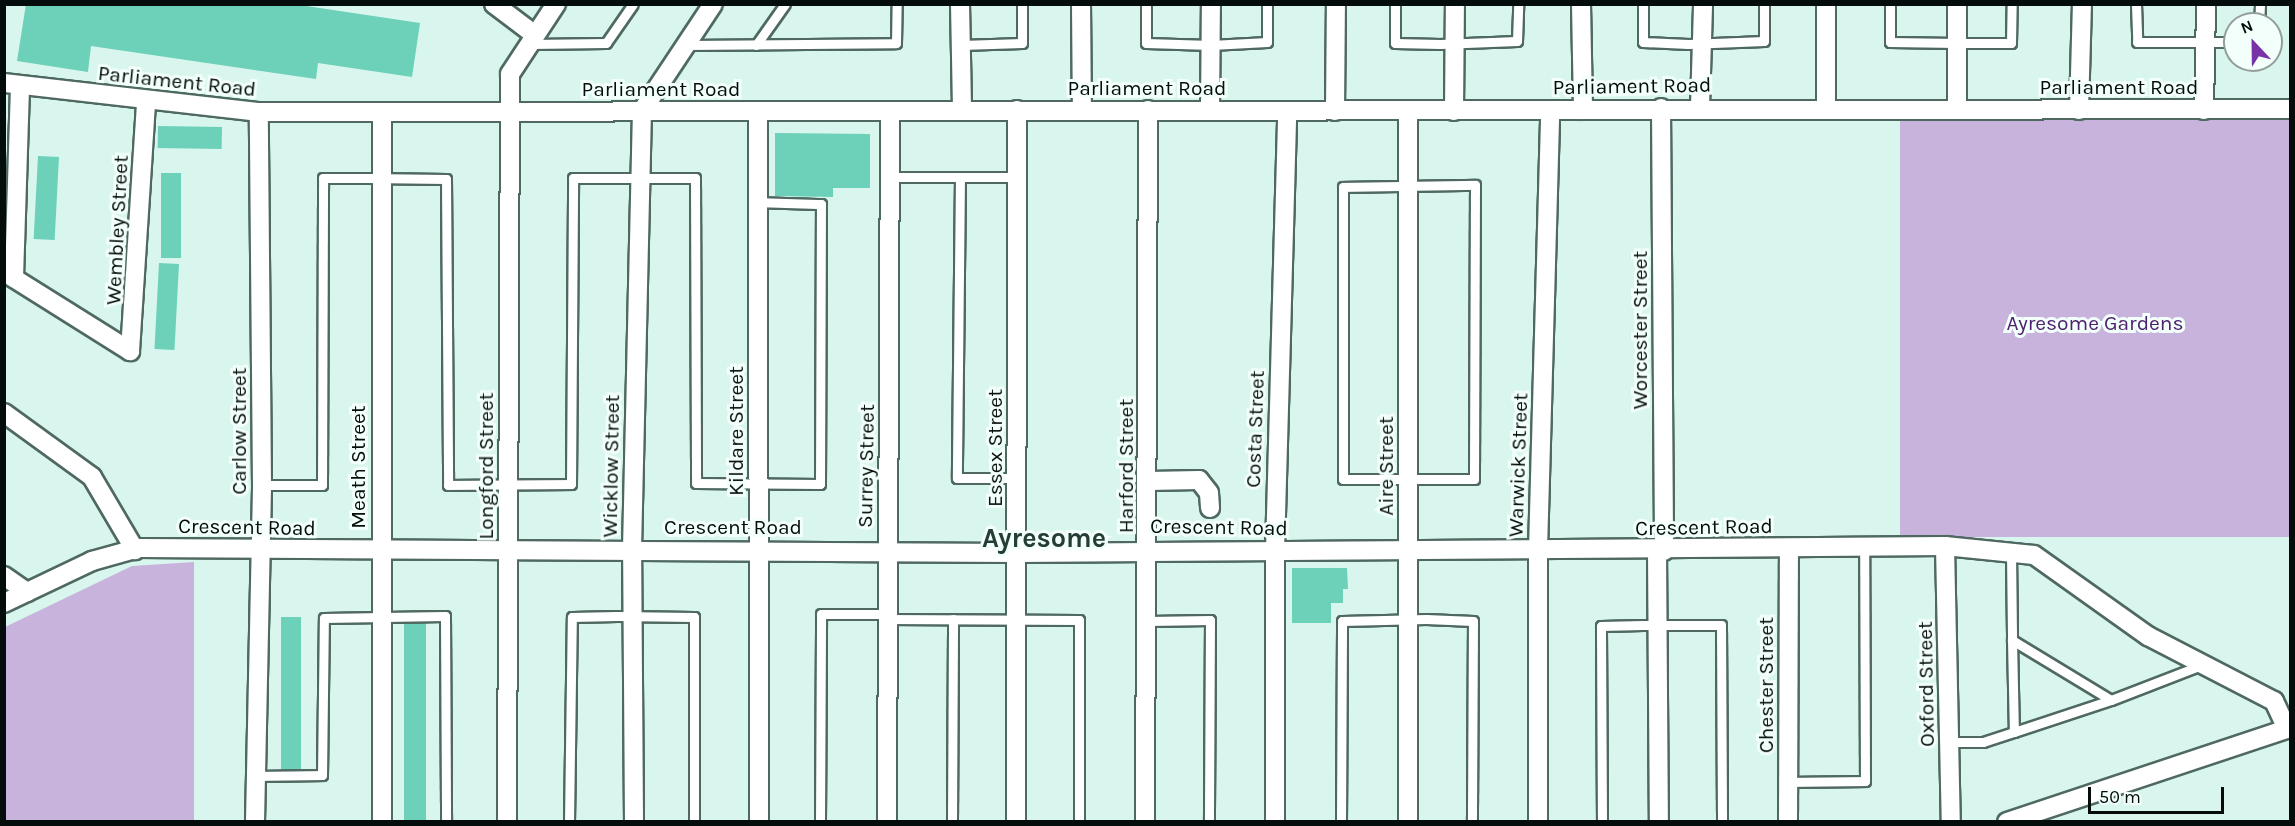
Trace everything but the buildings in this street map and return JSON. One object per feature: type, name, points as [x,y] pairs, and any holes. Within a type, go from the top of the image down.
[{"type":"street","points":[[494,4],[532,39]]},
{"type":"street","name":"Longford Street","points":[[507,822],[510,74],[556,4]]},
{"type":"street","points":[[642,111],[713,4]]},
{"type":"street","points":[[960,4],[962,111]]},
{"type":"street","points":[[1081,4],[1082,111]]},
{"type":"street","points":[[1210,110],[1211,4]]},
{"type":"street","points":[[1335,111],[1336,4]]},
{"type":"street","points":[[1454,111],[1455,4]]},
{"type":"street","points":[[1581,4],[1582,110]]},
{"type":"street","points":[[1700,107],[1704,4]]},
{"type":"street","points":[[1826,4],[1826,108]]},
{"type":"street","points":[[1957,4],[1957,108]]},
{"type":"street","points":[[2079,110],[2082,4]]},
{"type":"street","points":[[2204,110],[2206,4]]},
{"type":"street","points":[[9,275],[12,84]]},
{"type":"street","name":"Parliament Road","points":[[12,84],[146,103],[259,112],[1454,111],[1700,107],[2290,109]]},
{"type":"street","name":"Wembley Street","points":[[9,275],[121,350],[130,351],[134,344],[146,103]]},
{"type":"street","name":"Worcester Street","points":[[1659,822],[1661,108]]},
{"type":"street","name":"Essex Street","points":[[1016,822],[1017,110]]},
{"type":"street","name":"Harford Street","points":[[1145,822],[1149,548],[1148,110]]},
{"type":"street","name":"Warwick Street","points":[[1538,822],[1538,550],[1550,110]]},
{"type":"street","name":"Wicklow Street","points":[[634,822],[632,550],[642,111]]},
{"type":"street","name":"Costa Street","points":[[1275,822],[1275,551],[1287,111]]},
{"type":"street","name":"Aire Street","points":[[1408,111],[1408,822]]},
{"type":"street","name":"Carlow Street","points":[[255,822],[262,484],[259,112]]},
{"type":"street","name":"Meath Street","points":[[382,112],[382,822]]},
{"type":"street","name":"Kildare Street","points":[[758,112],[759,822]]},
{"type":"street","name":"Surrey Street","points":[[887,822],[890,112]]},
{"type":"street","points":[[4,413],[92,477],[135,549]]},
{"type":"street","points":[[1149,481],[1199,480],[1209,493],[1210,508]]},
{"type":"street","name":"Crescent Road","points":[[4,603],[92,561],[135,549],[509,551],[758,549],[1017,553],[1149,548],[1275,551],[1661,551],[1945,546],[2034,555],[2199,666],[2274,701],[2289,728]]},
{"type":"street","name":"Oxford Street","points":[[1945,546],[1951,808]]},
{"type":"street","name":"Chester Street","points":[[1788,822],[1789,549]]},
{"type":"street","points":[[4,576],[27,592]]},
{"type":"street","points":[[2007,822],[2289,728]]},
{"type":"lane","points":[[532,39],[606,44],[633,4]]},
{"type":"lane","points":[[756,45],[784,4]]},
{"type":"lane","points":[[687,45],[896,43],[897,4]]},
{"type":"lane","points":[[962,45],[1022,43],[1022,4]]},
{"type":"lane","points":[[1146,4],[1146,43],[1211,45],[1267,42],[1268,4]]},
{"type":"lane","points":[[1395,4],[1395,43],[1517,41],[1518,4]]},
{"type":"lane","points":[[1643,4],[1643,42],[1703,43],[1764,41],[1764,4]]},
{"type":"lane","points":[[1890,4],[1890,42],[1957,43],[2011,43],[2012,4]]},
{"type":"lane","points":[[2136,4],[2137,42],[2223,42]]},
{"type":"lane","points":[[891,177],[1017,177]]},
{"type":"lane","points":[[960,177],[957,478],[1017,478]]},
{"type":"lane","points":[[262,484],[322,485],[323,178],[446,179],[448,485],[571,484],[573,178],[695,178],[696,483],[820,484],[821,204],[758,202]]},
{"type":"lane","points":[[1475,185],[1474,479],[1408,479],[1343,479],[1343,187],[1475,185]]},
{"type":"lane","points":[[1788,782],[1865,781],[1864,549]]},
{"type":"lane","points":[[2011,553],[2014,732]]},
{"type":"lane","points":[[820,822],[821,614],[953,619],[1079,620],[1079,822]]},
{"type":"lane","points":[[256,776],[322,775],[324,618],[445,616],[446,822]]},
{"type":"lane","points":[[569,822],[572,617],[694,617],[694,822]]},
{"type":"lane","points":[[952,822],[953,619]]},
{"type":"lane","points":[[1148,621],[1210,620],[1209,822]]},
{"type":"lane","points":[[1341,822],[1342,621],[1408,620],[1473,621],[1472,822]]},
{"type":"lane","points":[[1602,822],[1601,626],[1659,625],[1721,625],[1722,822]]},
{"type":"lane","points":[[2012,640],[2111,700]]},
{"type":"lane","points":[[1950,742],[1983,742],[2111,700],[2199,666]]},
{"type":"green space","name":"Ayresome Gardens","points":[[1900,116],[2290,116],[2290,537],[1900,537]]},
{"type":"green space","points":[[194,562],[194,821],[5,821],[5,627],[132,566]]},
{"type":"district","name":"Ayresome","points":[[1044,539]]}]
